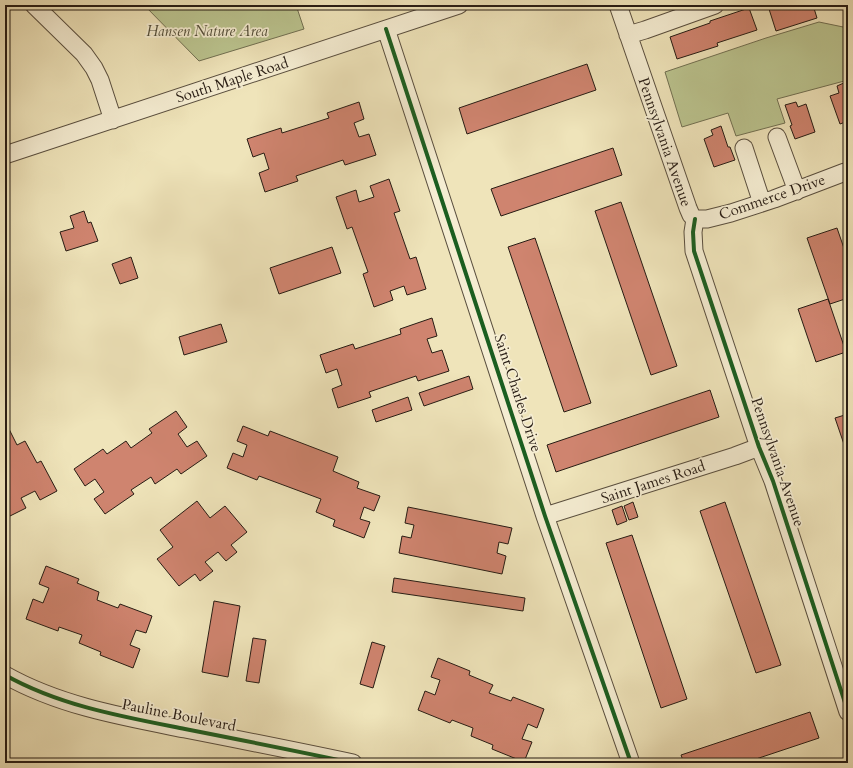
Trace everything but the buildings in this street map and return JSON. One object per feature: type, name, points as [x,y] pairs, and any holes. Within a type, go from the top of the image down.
[{"type":"street","points":[[34,5],[84,54],[94,68],[100,80],[113,120]]},
{"type":"street","name":"South Maple Road","points":[[5,155],[459,5]]},
{"type":"street","name":"Pennsylvania Avenue","points":[[618,5],[688,208],[691,215],[695,219],[693,232],[694,251],[759,447],[773,482],[848,712]]},
{"type":"street","points":[[628,35],[715,5]]},
{"type":"street","name":"Saint Charles Drive","points":[[386,30],[545,516],[631,763]]},
{"type":"street","points":[[777,137],[796,190]]},
{"type":"street","points":[[744,148],[762,203]]},
{"type":"street","name":"Commerce Drive","points":[[695,219],[707,219],[732,213],[844,172],[848,173]]},
{"type":"street","name":"Saint James Road","points":[[545,516],[621,498],[759,447]]},
{"type":"street","name":"Pauline Boulevard","points":[[5,675],[17,682],[64,701],[109,714],[263,744],[322,760],[345,762]]},
{"type":"green space","name":"Hansen Nature Area","points":[[144,5],[296,5],[304,29],[199,61]]},
{"type":"green space","points":[[819,22],[848,28],[848,80],[777,99],[785,123],[736,136],[728,113],[682,127],[665,72]]},
{"type":"cycle path","points":[[386,29],[545,516],[631,763]]},
{"type":"cycle path","points":[[695,219],[693,232],[694,251],[759,447],[773,481],[848,712]]},
{"type":"cycle path","points":[[5,675],[26,686],[70,703],[116,715],[353,763]]}]
